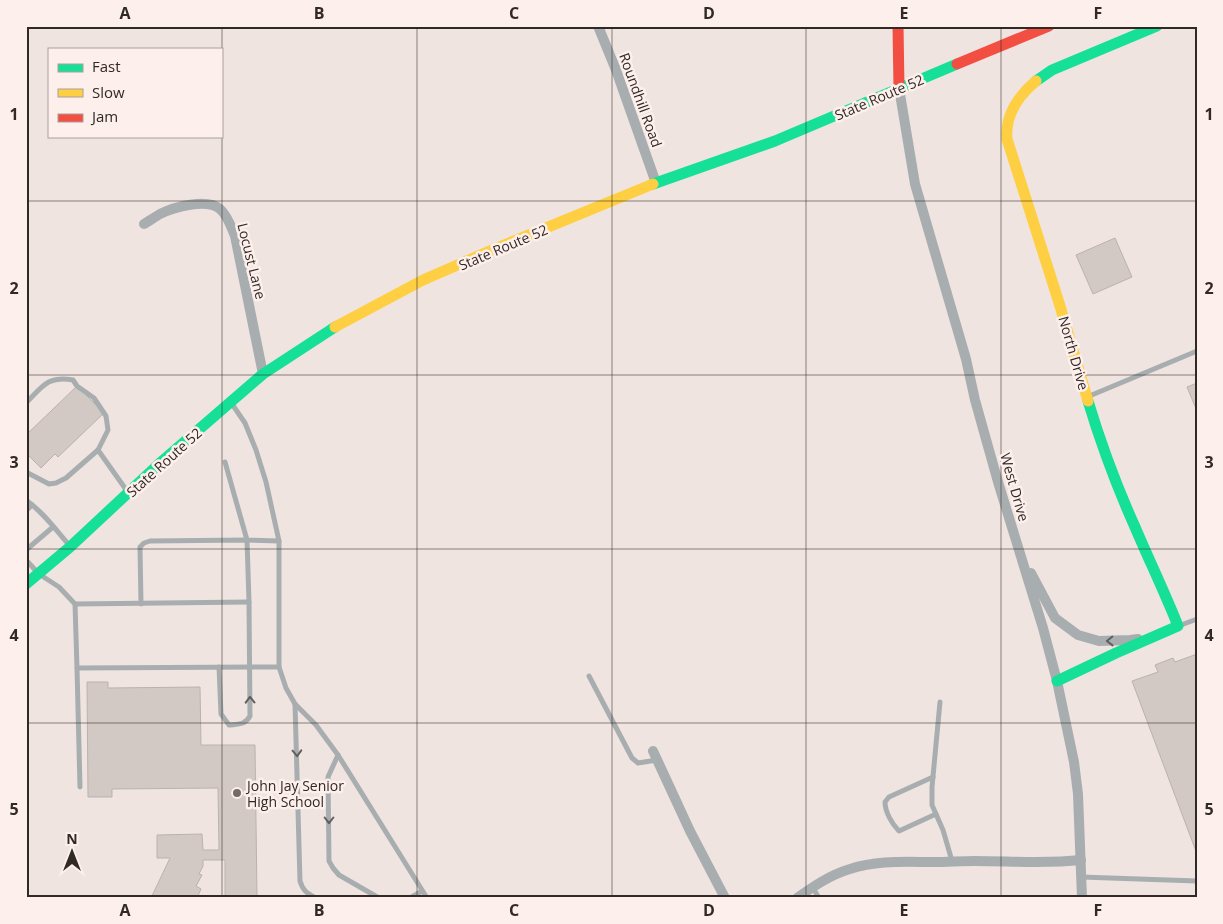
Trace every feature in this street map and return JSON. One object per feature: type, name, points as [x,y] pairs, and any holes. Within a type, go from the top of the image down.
[{"type":"main road","points":[[898,26],[900,88]]},
{"type":"main road","name":"State Route 52","points":[[27,583],[70,547],[159,464],[263,374],[328,331],[366,310],[423,280],[492,250],[656,183],[775,141],[1049,26]]},
{"type":"main road","name":"North Drive","points":[[1158,26],[1052,70],[1040,77],[1028,86],[1021,95],[1011,113],[1007,131],[1011,153],[1110,465],[1134,526],[1178,626]]},
{"type":"main road","points":[[1057,681],[1116,652],[1178,626]]},
{"type":"street","name":"Roundhill Road","points":[[598,26],[616,70],[656,183]]},
{"type":"street","name":"West Drive","points":[[900,88],[915,184],[966,360],[998,482],[1043,628],[1057,681],[1074,762],[1078,794],[1082,898]]},
{"type":"street","name":"Locust Lane","points":[[144,224],[160,214],[196,203],[209,204],[219,208],[227,218],[235,236],[263,374]]},
{"type":"street","points":[[1019,550],[1055,618],[1078,635],[1099,641],[1130,640],[1158,635]]},
{"type":"street","points":[[655,755],[690,831],[725,898]]},
{"type":"street","points":[[797,898],[822,881],[866,864],[974,861],[1059,862],[1081,860]]},
{"type":"lane","points":[[1087,397],[1197,351]]},
{"type":"lane","points":[[26,403],[46,383],[61,378],[73,380],[77,386],[94,398],[106,416],[108,430],[98,450],[66,478],[49,484],[26,472]]},
{"type":"lane","points":[[231,402],[245,423],[256,450],[266,482],[278,541],[279,667],[286,688],[295,704],[316,724],[338,755],[427,898]]},
{"type":"lane","points":[[98,450],[129,493]]},
{"type":"lane","points":[[219,667],[221,714],[229,724],[242,724],[250,716],[247,540],[226,462]]},
{"type":"lane","points":[[26,500],[53,526],[70,547]]},
{"type":"lane","points":[[26,511],[32,505]]},
{"type":"lane","points":[[26,550],[53,526]]},
{"type":"lane","points":[[141,604],[140,547],[144,543],[150,541],[278,541]]},
{"type":"lane","points":[[26,560],[39,574],[59,587],[75,604],[80,787]]},
{"type":"lane","points":[[75,604],[249,602]]},
{"type":"lane","points":[[1178,626],[1197,619]]},
{"type":"lane","points":[[77,668],[279,667]]},
{"type":"lane","points":[[589,676],[632,758],[638,763],[655,755]]},
{"type":"lane","points":[[940,702],[932,805],[943,830],[952,862]]},
{"type":"lane","points":[[295,704],[300,881],[302,888],[316,898]]},
{"type":"lane","points":[[338,755],[328,777],[329,861],[339,875],[379,898]]},
{"type":"lane","points":[[933,777],[889,797],[885,802],[885,807],[894,827],[899,831],[936,814]]},
{"type":"lane","points":[[1081,877],[1197,881]]},
{"type":"lane","points":[[813,887],[819,898]]},
{"type":"lane","points":[[410,898],[422,891]]},
{"type":"building","points":[[1115,238],[1132,277],[1093,294],[1076,255]]},
{"type":"building","points":[[1197,383],[1197,411],[1187,387]]},
{"type":"building","points":[[77,386],[104,413],[58,457],[55,454],[41,468],[26,453],[26,435]]},
{"type":"building","points":[[1197,654],[1197,854],[1132,681],[1158,672],[1155,665],[1173,658],[1175,662]]},
{"type":"building","name":"John Jay Senior High School","points":[[87,682],[108,682],[108,688],[200,687],[201,745],[255,745],[257,898],[225,898],[225,860],[203,860],[203,866],[199,874],[202,875],[196,886],[201,889],[197,898],[151,898],[170,858],[157,858],[157,835],[202,834],[203,850],[219,850],[218,788],[112,789],[112,797],[88,797]]},
{"type":"traffic: fast","points":[[1036,81],[1052,70],[1157,26]]},
{"type":"traffic: fast","points":[[653,184],[775,141],[957,64]]},
{"type":"traffic: fast","points":[[26,584],[70,547],[159,464],[263,374],[335,327]]},
{"type":"traffic: fast","points":[[1057,681],[1178,626],[1128,512],[1088,401]]},
{"type":"traffic: slow","points":[[1036,81],[1014,106],[1008,122],[1007,139],[1088,401]]},
{"type":"traffic: slow","points":[[335,327],[423,280],[653,184]]},
{"type":"traffic: jam","points":[[898,26],[899,88]]},
{"type":"traffic: jam","points":[[957,64],[1049,26]]},
{"type":"place","name":"John Jay Senior High School","points":[[237,793]]}]
